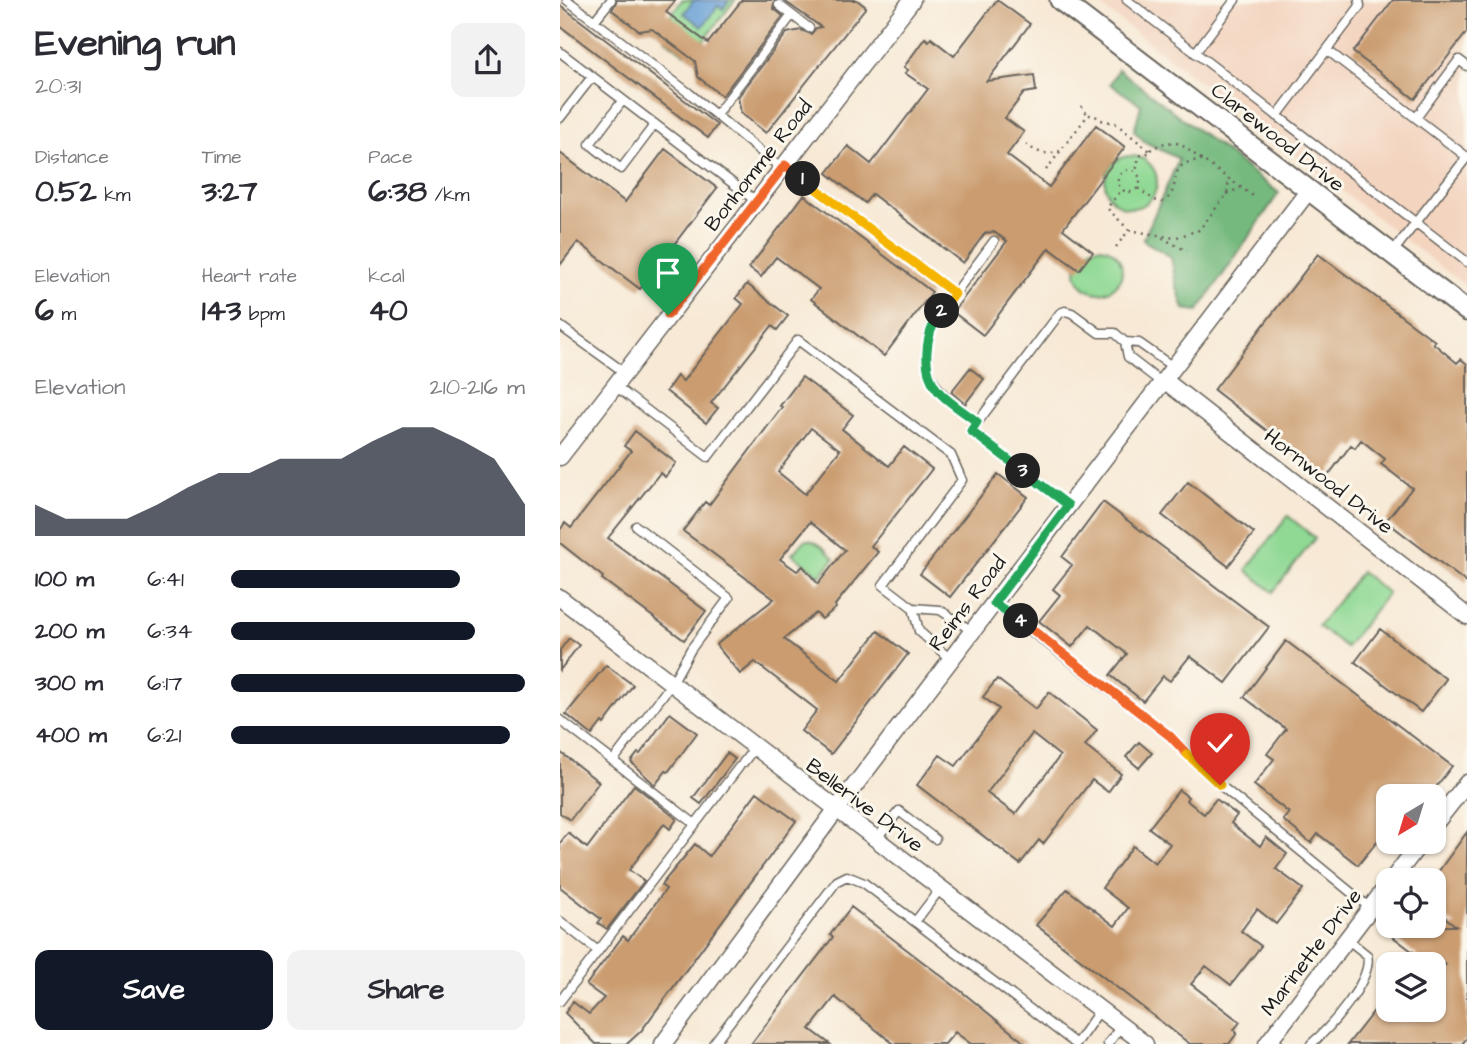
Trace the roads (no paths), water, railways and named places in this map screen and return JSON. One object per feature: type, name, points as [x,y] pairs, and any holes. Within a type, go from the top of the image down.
[{"type":"street","name":"Clarewood Drive","points":[[1060,0],[1467,311]]},
{"type":"street","name":"Bonhomme Road","points":[[560,457],[909,1]]},
{"type":"street","name":"Reims Road","points":[[663,1044],[836,810],[1309,190]]},
{"type":"street","name":"Hornwood Drive","points":[[1166,377],[1467,616]]},
{"type":"street","name":"Bellerive Drive","points":[[560,598],[1145,1044]]},
{"type":"street","points":[[1446,810],[1467,783]]},
{"type":"street","name":"Marinette Drive","points":[[1401,868],[1412,854]]},
{"type":"street","name":"Marinette Drive","points":[[1273,1042],[1376,900]]},
{"type":"lane","points":[[567,0],[783,167],[955,294]]},
{"type":"lane","points":[[594,21],[611,0]]},
{"type":"lane","points":[[1127,0],[1467,262]]},
{"type":"lane","points":[[1195,53],[1235,0]]},
{"type":"lane","points":[[1277,116],[1360,6],[1359,0]]},
{"type":"lane","points":[[779,5],[809,28]]},
{"type":"lane","points":[[716,115],[792,15]]},
{"type":"lane","points":[[1327,50],[1467,157],[1392,253]]},
{"type":"lane","points":[[560,52],[756,201]]},
{"type":"lane","points":[[1416,118],[1459,60],[1467,66]]},
{"type":"lane","points":[[560,118],[592,77]]},
{"type":"lane","points":[[623,100],[590,144],[621,169],[655,124]]},
{"type":"lane","points":[[977,422],[940,393],[927,368],[928,335],[933,323],[995,241]]},
{"type":"lane","points":[[1068,505],[971,431],[1060,313],[1072,313],[1099,333],[1115,333],[1125,342],[1128,356],[1166,377]]},
{"type":"lane","points":[[560,326],[624,372]]},
{"type":"lane","points":[[614,385],[708,457],[798,340],[951,456],[962,480],[883,585],[913,608],[940,610],[972,631]]},
{"type":"lane","points":[[1125,342],[1139,343],[1166,377]]},
{"type":"lane","points":[[613,761],[673,683],[691,649],[729,598],[636,526]]},
{"type":"lane","points":[[994,603],[1170,736],[1220,785],[1370,908]]},
{"type":"lane","points":[[913,608],[919,631],[950,660]]},
{"type":"lane","points":[[560,720],[695,824]]},
{"type":"lane","points":[[560,1001],[755,747]]},
{"type":"lane","points":[[876,839],[899,811],[935,839]]},
{"type":"lane","points":[[713,1044],[841,877],[847,876],[858,879],[1076,1044],[1100,1010]]},
{"type":"lane","points":[[915,922],[940,889]]},
{"type":"lane","points":[[560,921],[598,951]]},
{"type":"lane","points":[[1311,1044],[1337,1016],[1365,976],[1369,961],[1367,955],[1347,939]]},
{"type":"lane","points":[[1108,1044],[1121,1026]]},
{"type":"water","points":[[694,0],[729,0],[723,9],[718,6],[702,27],[684,13]]}]
